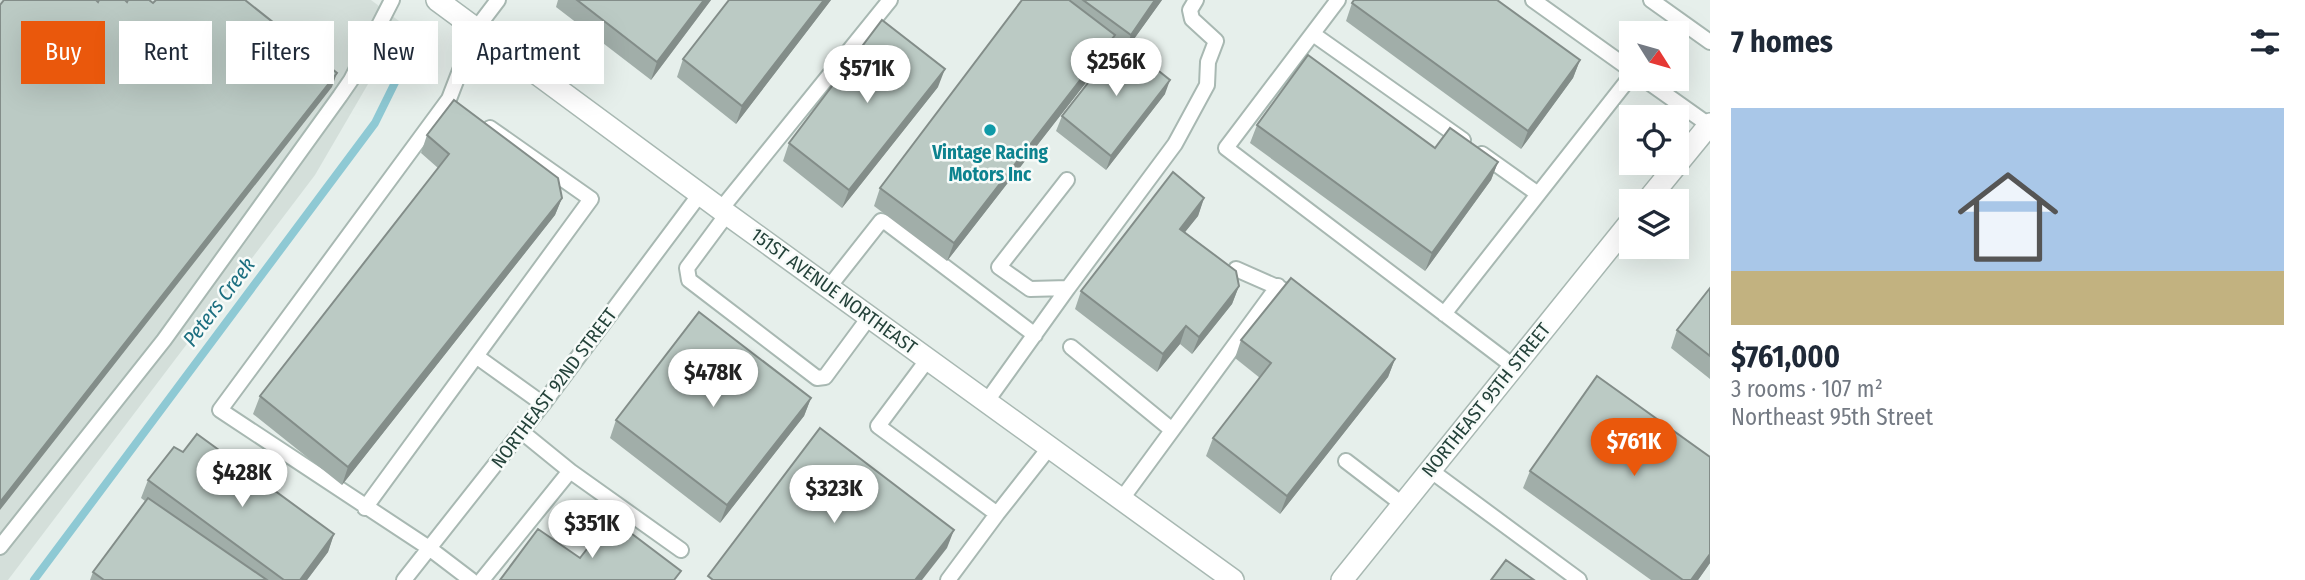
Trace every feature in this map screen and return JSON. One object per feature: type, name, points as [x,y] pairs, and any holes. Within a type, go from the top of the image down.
[{"type":"street","name":"151ST AVENUE NORTHEAST","points":[[437,0],[465,21]]},
{"type":"street","name":"151ST AVENUE NORTHEAST","points":[[551,84],[1233,580]]},
{"type":"street","points":[[1657,189],[1709,125]]},
{"type":"street","name":"NORTHEAST 95TH STREET","points":[[1342,580],[1619,236]]},
{"type":"lane","points":[[0,547],[164,340],[340,96],[392,0]]},
{"type":"lane","points":[[482,21],[498,0]]},
{"type":"lane","points":[[870,316],[824,377],[817,378],[689,280],[687,268],[724,212],[890,0]]},
{"type":"lane","points":[[987,401],[1175,144],[1207,85],[1208,62],[1216,41],[1192,19],[1190,10],[1196,0]]},
{"type":"lane","points":[[1338,0],[1226,148],[1513,366]]},
{"type":"lane","points":[[1533,0],[1619,61]]},
{"type":"lane","points":[[1651,0],[1710,42]]},
{"type":"lane","points":[[1313,34],[1538,194]]},
{"type":"lane","points":[[460,84],[455,103],[220,410],[429,548],[471,580]]},
{"type":"lane","points":[[1444,314],[1619,91]]},
{"type":"lane","points":[[1660,91],[1709,125]]},
{"type":"lane","points":[[365,508],[591,199],[482,122]]},
{"type":"lane","points":[[1067,180],[999,267],[1030,289],[1068,288]]},
{"type":"lane","name":"NORTHEAST 92ND STREET","points":[[404,580],[522,432],[700,194]]},
{"type":"lane","points":[[829,287],[881,221],[1035,335]]},
{"type":"lane","points":[[1236,269],[1279,286],[1302,302]]},
{"type":"lane","points":[[1121,500],[1279,286]]},
{"type":"lane","points":[[1071,346],[1172,430]]},
{"type":"lane","points":[[476,356],[543,404]]},
{"type":"lane","points":[[928,359],[878,426],[997,513]]},
{"type":"lane","points":[[522,432],[570,471],[681,550]]},
{"type":"lane","points":[[948,580],[1049,448]]},
{"type":"lane","points":[[1346,461],[1402,504]]},
{"type":"lane","points":[[1430,470],[1579,580]]},
{"type":"lane","points":[[482,580],[570,471]]},
{"type":"shaded area","points":[[0,0],[371,0],[399,21],[348,21],[348,84],[368,84],[315,175],[8,580],[0,580]]},
{"type":"building","points":[[4,0],[149,0],[153,3],[156,0],[245,0],[271,21],[226,21],[226,84],[328,84],[0,502],[0,5]]},
{"type":"building","points":[[577,0],[704,0],[657,62]]},
{"type":"building","points":[[729,0],[824,0],[742,106],[683,59]]},
{"type":"building","name":"Vintage Racing Motors Inc","points":[[1022,0],[1069,0],[1115,35],[954,243],[880,188]]},
{"type":"building","points":[[1083,0],[1155,0],[1131,35]]},
{"type":"building","points":[[1354,0],[1497,0],[1580,60],[1528,131],[1352,3]]},
{"type":"building","points":[[882,20],[945,69],[849,190],[789,143]]},
{"type":"building","points":[[1121,41],[1170,80],[1111,156],[1062,116]]},
{"type":"building","points":[[1308,55],[1435,148],[1450,128],[1498,162],[1432,253],[1257,125]]},
{"type":"building","points":[[454,100],[558,178],[562,198],[348,467],[260,396],[449,154],[427,135]]},
{"type":"building","points":[[1173,172],[1204,198],[1180,229],[1236,271],[1239,286],[1199,337],[1186,326],[1163,354],[1081,291]]},
{"type":"building","points":[[1291,278],[1395,359],[1287,496],[1213,438],[1271,363],[1241,340]]},
{"type":"building","points":[[1710,288],[1710,356],[1677,330]]},
{"type":"building","points":[[699,312],[811,398],[727,505],[616,420]]},
{"type":"building","points":[[1597,376],[1710,457],[1710,554],[1691,580],[1683,580],[1530,471]]},
{"type":"building","points":[[820,428],[954,530],[915,580],[713,580],[708,576]]},
{"type":"building","points":[[197,434],[334,534],[300,580],[284,580],[148,480],[174,447],[183,452]]},
{"type":"building","points":[[148,498],[267,580],[104,580],[93,572]]},
{"type":"building","points":[[611,518],[681,571],[674,580],[500,580],[538,529],[580,558]]},
{"type":"building","points":[[1506,560],[1534,580],[1491,580]]},
{"type":"waterway","name":"Peters Creek","points":[[34,580],[375,123],[394,84]]},
{"type":"place","name":"Vintage Racing Motors Inc","points":[[990,130]]}]
